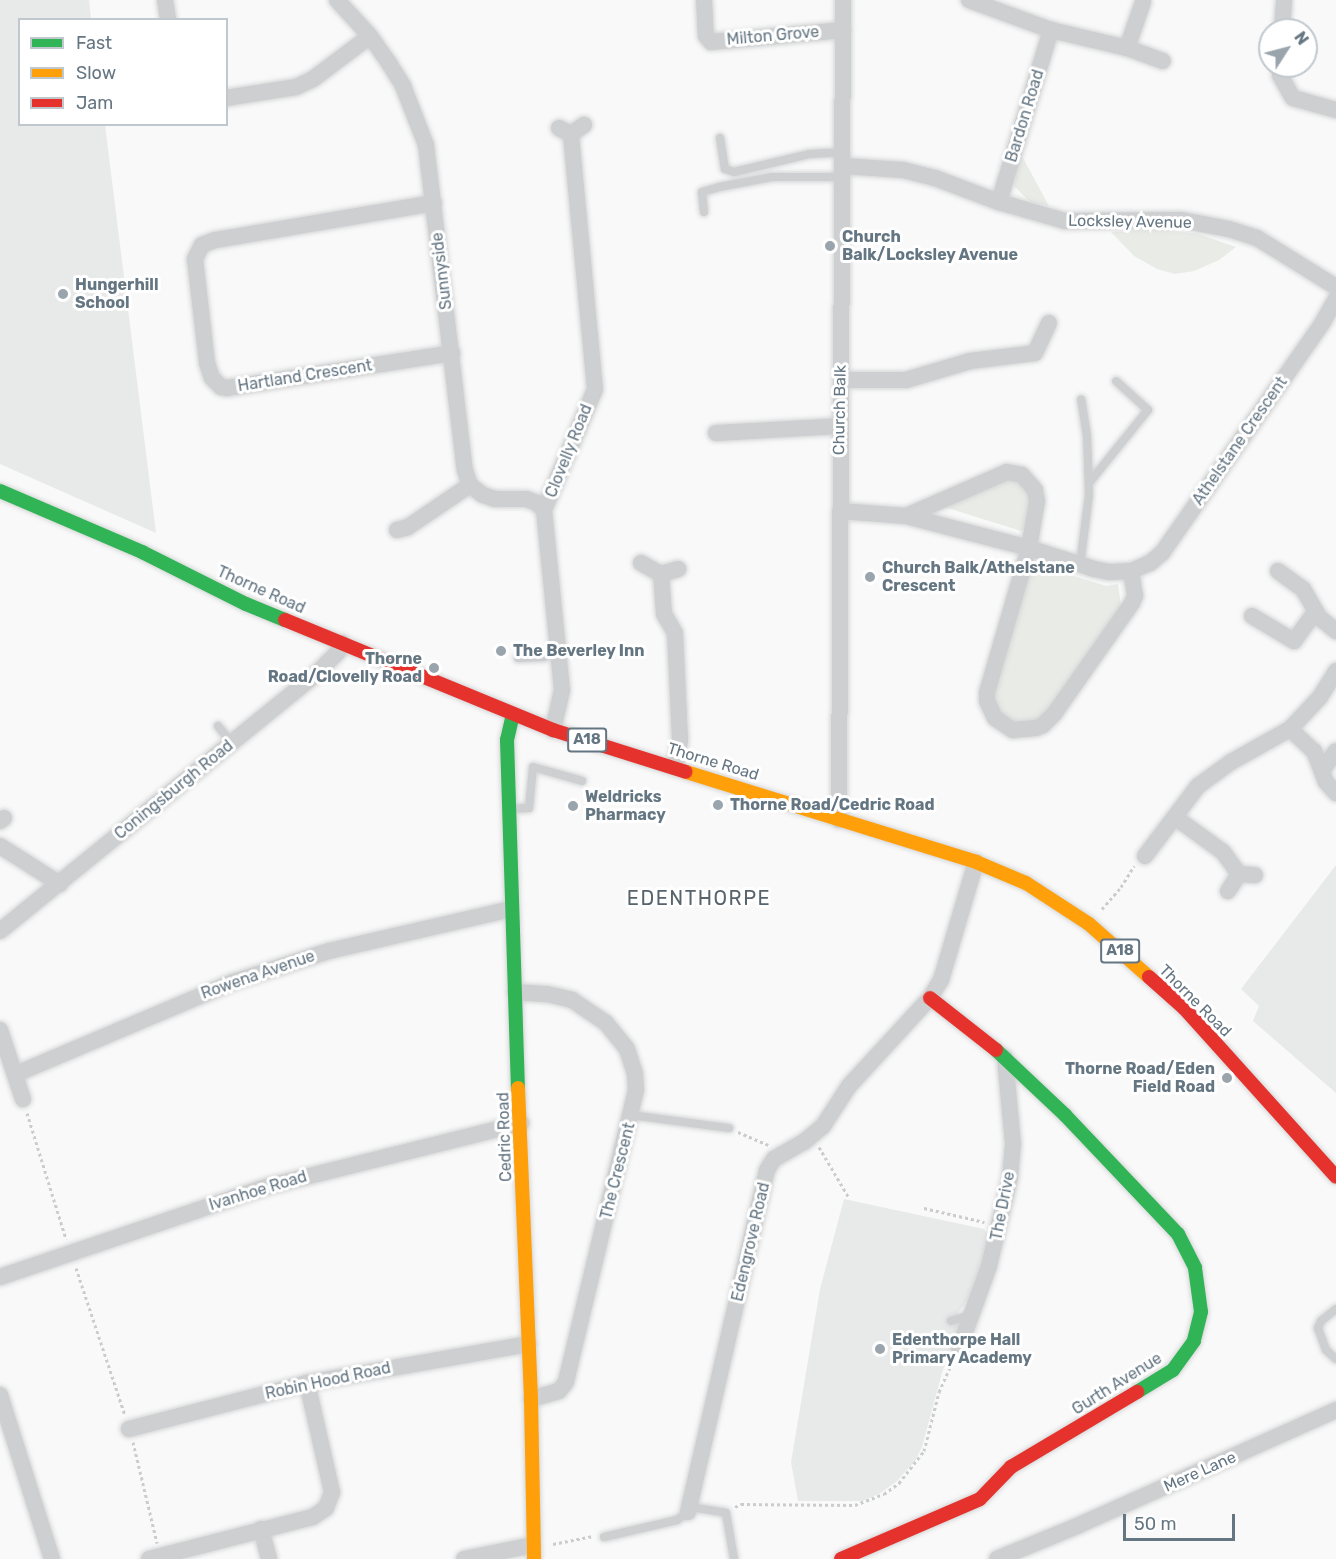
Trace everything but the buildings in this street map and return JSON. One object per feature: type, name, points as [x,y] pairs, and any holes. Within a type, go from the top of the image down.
[{"type":"street","points":[[165,0],[168,18]]},
{"type":"street","name":"Sunnyside","points":[[337,0],[370,36],[403,86],[426,145],[465,470],[470,485]]},
{"type":"street","name":"Milton Grove","points":[[704,0],[706,36],[711,42],[843,30]]},
{"type":"street","name":"Church Balk","points":[[839,820],[843,0]]},
{"type":"street","points":[[969,0],[1051,30],[1126,48],[1163,61]]},
{"type":"street","points":[[1283,18],[1284,0]]},
{"type":"street","points":[[1126,48],[1143,2]]},
{"type":"street","name":"Bardon Road","points":[[999,202],[1051,30]]},
{"type":"street","points":[[228,98],[296,87],[313,78],[370,36]]},
{"type":"street","points":[[1282,78],[1293,98],[1336,110]]},
{"type":"street","name":"Clovelly Road","points":[[553,730],[562,690],[544,510],[595,389],[571,129]]},
{"type":"street","name":"Locksley Avenue","points":[[843,165],[903,170],[935,178],[999,202],[1065,221],[1181,220],[1229,229],[1257,238],[1336,287]]},
{"type":"street","name":"Hartland Crescent","points":[[434,203],[215,240],[198,249],[195,259],[207,363],[212,378],[221,387],[227,388],[452,353]]},
{"type":"street","name":"Athelstane Crescent","points":[[1131,571],[1149,563],[1162,553],[1323,322],[1336,299]]},
{"type":"street","points":[[841,380],[906,380],[970,361],[1035,353],[1049,323]]},
{"type":"street","points":[[716,433],[840,426]]},
{"type":"street","points":[[840,511],[906,516],[1029,548],[1080,565],[1110,572],[1131,571],[1135,596],[1132,603],[1054,714],[1043,725],[1036,728],[1012,730],[995,718],[987,701],[987,693],[1029,548],[1036,496],[1027,479],[1014,473],[997,474],[906,516]]},
{"type":"street","points":[[397,530],[408,527],[470,485],[495,499],[526,499],[537,503],[544,510]]},
{"type":"street","name":"Thorne Road","points":[[0,491],[142,552],[246,604],[553,730],[976,862],[1026,883],[1089,924],[1184,1008],[1336,1178]]},
{"type":"street","points":[[641,563],[661,574],[678,569]]},
{"type":"street","points":[[1278,571],[1303,589],[1313,603],[1315,612],[1336,631]]},
{"type":"street","points":[[661,574],[664,614],[675,633],[680,740],[675,768]]},
{"type":"street","points":[[1252,616],[1294,641],[1315,612]]},
{"type":"street","name":"Coningsburgh Road","points":[[0,931],[316,674],[338,652],[342,643]]},
{"type":"street","points":[[1145,856],[1198,786],[1214,772],[1290,729],[1320,698],[1336,670]]},
{"type":"street","name":"Cedric Road","points":[[513,714],[507,740],[511,909],[531,1399],[534,1552]]},
{"type":"street","points":[[1290,729],[1314,751],[1326,782],[1336,793]]},
{"type":"street","points":[[1322,771],[1336,751]]},
{"type":"street","points":[[1176,818],[1223,852],[1247,875],[1228,891]]},
{"type":"street","points":[[0,846],[60,884]]},
{"type":"street","name":"Edengrove Road","points":[[689,1510],[767,1170],[774,1159],[813,1135],[823,1126],[849,1086],[930,998],[940,980],[976,862]]},
{"type":"street","name":"Rowena Avenue","points":[[16,1074],[188,999],[328,951],[511,909]]},
{"type":"street","name":"The Crescent","points":[[515,992],[547,994],[572,1000],[617,1034],[627,1049],[635,1073],[636,1090],[566,1382],[559,1391],[531,1399]]},
{"type":"street","name":"Gurth Avenue","points":[[842,1559],[980,1499],[1011,1467],[1173,1370],[1194,1341],[1201,1312],[1195,1268],[1178,1234],[1005,1057],[968,1025],[930,998]]},
{"type":"street","points":[[0,1030],[23,1099]]},
{"type":"street","name":"The Drive","points":[[959,1349],[1000,1226],[1010,1178],[1013,1144],[1005,1057]]},
{"type":"street","points":[[1009,1102],[1035,1086]]},
{"type":"street","name":"Ivanhoe Road","points":[[0,1277],[269,1186],[521,1123]]},
{"type":"street","name":"Robin Hood Road","points":[[129,1429],[307,1383],[529,1344]]},
{"type":"street","points":[[155,1558],[261,1528],[313,1517],[326,1508],[332,1492],[307,1383]]},
{"type":"street","points":[[0,1395],[52,1559]]},
{"type":"street","name":"Mere Lane","points":[[997,1559],[1077,1526],[1336,1410]]},
{"type":"street","points":[[261,1528],[269,1559]]},
{"type":"street","points":[[464,1559],[534,1552]]},
{"type":"lane","points":[[720,138],[724,169],[734,172],[809,154],[843,165]]},
{"type":"lane","points":[[704,212],[702,192],[843,165]]},
{"type":"lane","points":[[1089,483],[1148,410],[1116,381]]},
{"type":"lane","points":[[1080,565],[1089,483],[1087,436],[1081,399]]},
{"type":"lane","points":[[519,658],[544,657],[558,646]]},
{"type":"lane","points":[[218,726],[232,742]]},
{"type":"lane","points":[[509,809],[529,808],[533,767],[582,782]]},
{"type":"lane","points":[[631,1115],[729,1128]]},
{"type":"lane","points":[[1336,1309],[1321,1321],[1318,1328],[1326,1350],[1336,1359]]},
{"type":"lane","points":[[951,1321],[972,1314]]},
{"type":"lane","points":[[604,1537],[677,1520],[689,1510],[724,1511],[734,1559]]},
{"type":"path","points":[[1089,924],[1121,887],[1137,861],[1145,856]]},
{"type":"path","points":[[23,1099],[129,1429],[155,1558]]},
{"type":"path","points":[[729,1128],[784,1152]]},
{"type":"path","points":[[813,1135],[849,1198]]},
{"type":"path","points":[[924,1208],[1000,1226]]},
{"type":"path","points":[[724,1511],[741,1504],[855,1505],[884,1494],[899,1483],[924,1451],[939,1392],[959,1349]]},
{"type":"path","points":[[534,1552],[604,1537]]},
{"type":"shaded area","name":"Hungerhill School","points":[[0,0],[89,0],[91,18],[18,18],[18,126],[105,126],[156,533],[0,464]]},
{"type":"shaded area","points":[[1019,158],[1023,158],[1049,206],[1030,202],[1014,186]]},
{"type":"shaded area","points":[[1163,229],[1198,234],[1236,247],[1219,260],[1194,271],[1175,274],[1157,269],[1134,256],[1111,232]]},
{"type":"shaded area","points":[[1001,479],[1016,479],[1023,485],[1032,502],[1029,528],[1021,531],[941,506]]},
{"type":"shaded area","points":[[1035,564],[1106,586],[1118,584],[1121,606],[1043,716],[1033,723],[1018,725],[1003,719],[992,697],[1027,571]]},
{"type":"shaded area","points":[[1336,865],[1336,1093],[1253,1021],[1259,1006],[1241,989]]},
{"type":"shaded area","name":"Edenthorpe Hall Primary Academy","points":[[844,1199],[984,1229],[991,1238],[968,1300],[957,1314],[959,1325],[942,1373],[922,1447],[915,1461],[896,1482],[879,1494],[863,1501],[798,1501],[791,1462],[820,1289]]},
{"type":"traffic: fast","points":[[0,491],[142,552],[246,604],[285,620]]},
{"type":"traffic: fast","points":[[513,714],[507,740],[518,1088]]},
{"type":"traffic: fast","points":[[996,1050],[1065,1115],[1178,1234],[1195,1268],[1201,1312],[1194,1341],[1173,1370],[1137,1392]]},
{"type":"traffic: slow","points":[[686,772],[976,862],[1026,883],[1089,924],[1149,977]]},
{"type":"traffic: slow","points":[[518,1088],[531,1399],[534,1559]]},
{"type":"traffic: jam","points":[[285,620],[553,730],[686,772]]},
{"type":"traffic: jam","points":[[1149,977],[1184,1008],[1336,1177]]},
{"type":"traffic: jam","points":[[930,998],[996,1050]]},
{"type":"traffic: jam","points":[[841,1559],[980,1499],[1011,1467],[1137,1392]]},
{"type":"place","name":"Church Balk/Locksley Avenue","points":[[830,246]]},
{"type":"place","name":"Hungerhill School","points":[[63,294]]},
{"type":"place","name":"Church Balk/Athelstane Crescent","points":[[870,577]]},
{"type":"place","name":"The Beverley Inn","points":[[501,651]]},
{"type":"place","name":"Thorne Road/Clovelly Road","points":[[434,668]]},
{"type":"place","name":"Thorne Road/Cedric Road","points":[[718,805]]},
{"type":"place","name":"Weldricks Pharmacy","points":[[573,806]]},
{"type":"place","name":"Thorne Road/Eden Field Road","points":[[1227,1078]]},
{"type":"place","name":"Edenthorpe Hall Primary Academy","points":[[880,1349]]},
{"type":"district","name":"EDENTHORPE","points":[[699,898]]}]
